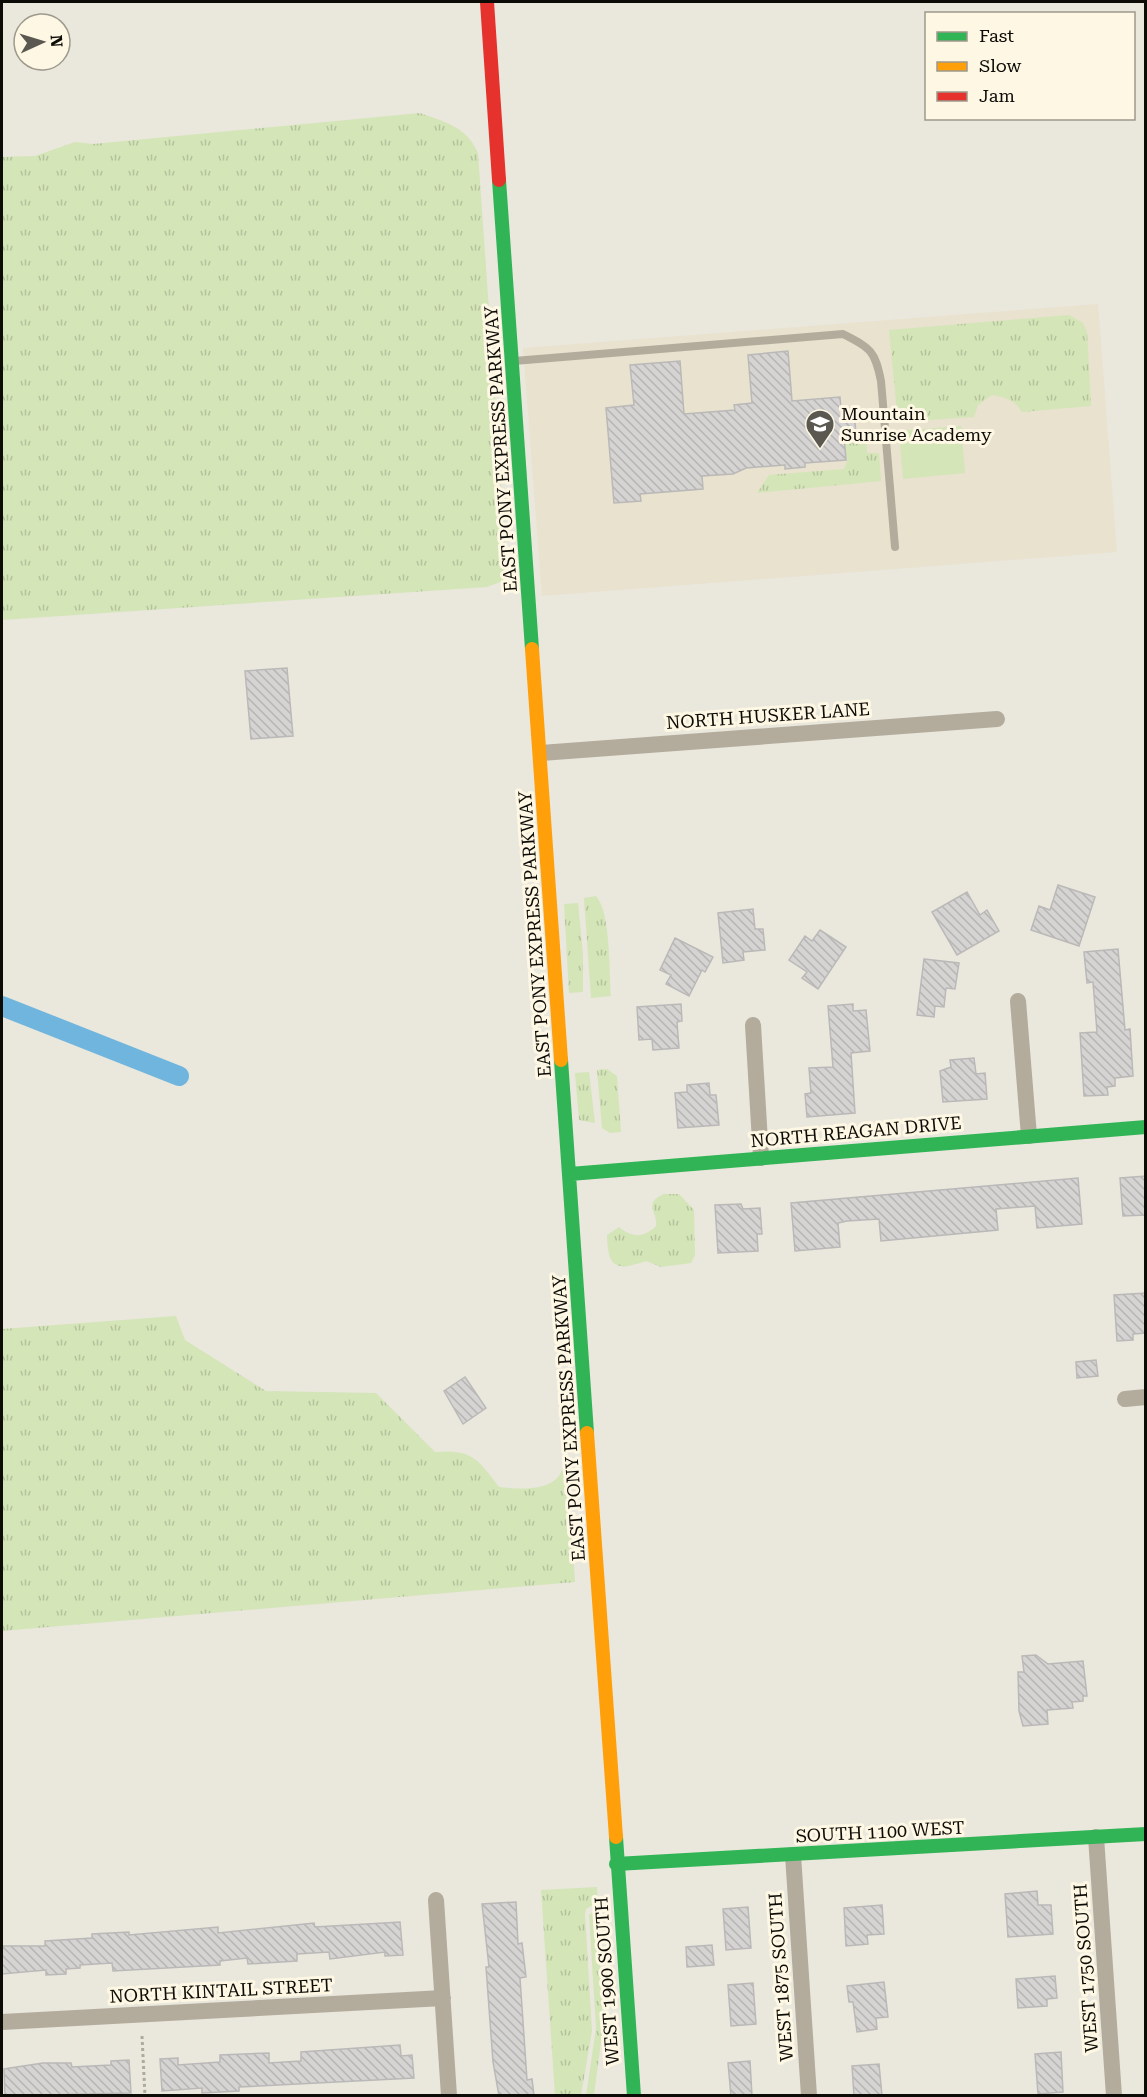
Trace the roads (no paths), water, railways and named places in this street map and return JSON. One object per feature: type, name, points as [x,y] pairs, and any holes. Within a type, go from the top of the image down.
[{"type":"street","name":"EAST PONY EXPRESS PARKWAY","points":[[487,2],[514,361],[616,1864]]},
{"type":"street","name":"NORTH HUSKER LANE","points":[[541,753],[998,719]]},
{"type":"street","points":[[1018,1000],[1029,1136]]},
{"type":"street","points":[[753,1025],[762,1158]]},
{"type":"street","name":"NORTH REAGAN DRIVE","points":[[570,1174],[1146,1127]]},
{"type":"street","points":[[1125,1399],[1146,1397]]},
{"type":"street","name":"SOUTH 1100 WEST","points":[[616,1864],[1146,1834]]},
{"type":"street","name":"WEST 1750 SOUTH","points":[[1096,1837],[1114,2096]]},
{"type":"street","name":"WEST 1875 SOUTH","points":[[793,1855],[809,2096]]},
{"type":"street","name":"WEST 1900 SOUTH","points":[[616,1864],[634,2096]]},
{"type":"street","points":[[436,1900],[449,2096]]},
{"type":"street","name":"NORTH KINTAIL STREET","points":[[2,2022],[443,1998]]},
{"type":"lane","points":[[514,361],[843,334],[876,356],[881,381],[895,547]]},
{"type":"waterway","points":[[2,1006],[179,1076]]},
{"type":"place","name":"Mountain Sunrise Academy","points":[[820,450]]}]
